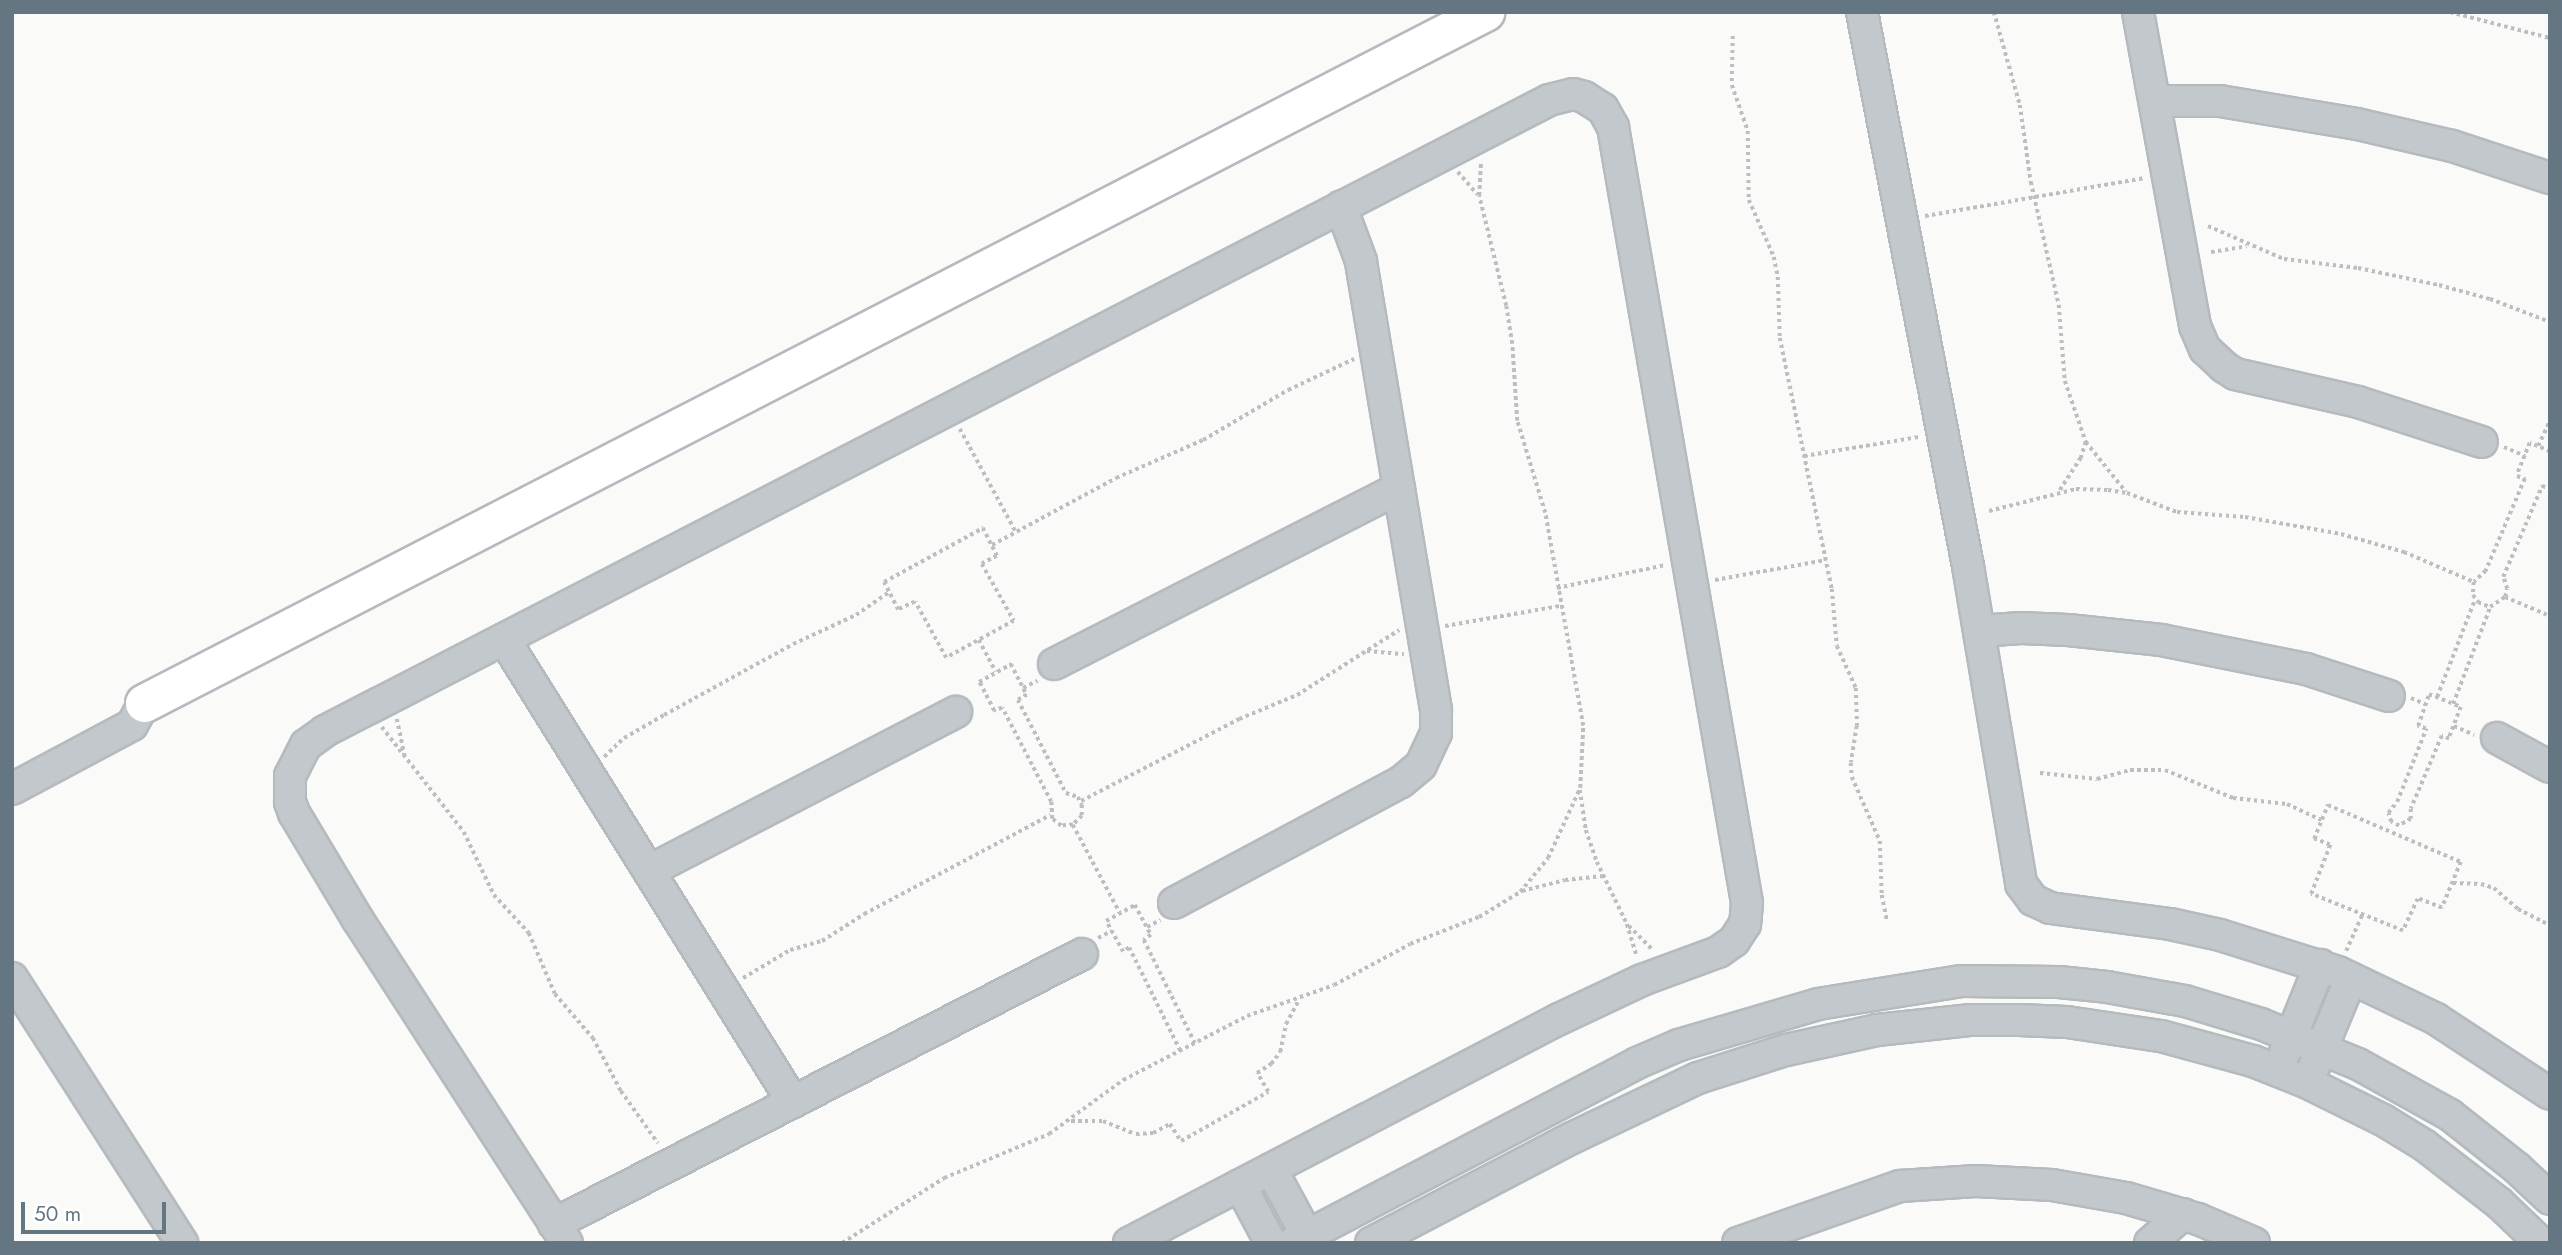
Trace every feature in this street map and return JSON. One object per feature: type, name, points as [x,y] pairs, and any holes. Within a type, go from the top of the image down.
[{"type":"main road","points":[[144,703],[1485,12]]},
{"type":"street","points":[[1863,12],[1979,631],[2017,875],[2026,893],[2050,908],[2170,924],[2264,947],[2336,971],[2447,1026],[2550,1094]]},
{"type":"street","points":[[2138,12],[2196,326],[2206,349],[2224,367],[2248,378],[2402,414],[2482,442]]},
{"type":"street","points":[[1082,954],[672,1163],[561,1233],[358,920],[290,802],[290,776],[306,746],[314,738],[380,703],[1549,100],[1573,94],[1584,97],[1603,109],[1613,127],[1747,913],[1740,933],[1726,948],[1642,980],[1559,1019],[1129,1243]]},
{"type":"street","points":[[2155,101],[2220,101],[2357,124],[2452,146],[2550,178]]},
{"type":"street","points":[[1174,904],[1412,774],[1428,755],[1436,733],[1436,710],[1361,261],[1340,207]]},
{"type":"street","points":[[1054,663],[1399,488]]},
{"type":"street","points":[[1979,631],[2021,628],[2068,630],[2161,640],[2306,668],[2389,696]]},
{"type":"street","points":[[504,639],[793,1102]]},
{"type":"street","points":[[12,789],[132,725],[144,703]]},
{"type":"street","points":[[649,871],[956,712]]},
{"type":"street","points":[[2497,738],[2550,767]]},
{"type":"street","points":[[2277,1071],[2291,1036],[2336,971]]},
{"type":"street","points":[[2308,1083],[2322,1048],[2336,971]]},
{"type":"street","points":[[12,978],[182,1243]]},
{"type":"street","points":[[1271,1169],[1304,1240],[1637,1063],[1679,1045],[1771,1016],[1866,995],[1962,981],[2059,982],[2185,1001],[2322,1048],[2405,1089],[2450,1115],[2517,1168],[2550,1199]]},
{"type":"street","points":[[1371,1243],[1572,1138],[1698,1078],[1786,1050],[1877,1030],[1971,1020],[2067,1022],[2161,1036],[2207,1047],[2308,1083],[2383,1121],[2424,1146],[2490,1195],[2542,1243]]},
{"type":"street","points":[[1738,1243],[1900,1186],[1938,1182],[2052,1185],[2126,1198],[2183,1214],[2254,1243]]},
{"type":"street","points":[[1240,1185],[1271,1243]]},
{"type":"street","points":[[2150,1243],[2183,1214]]},
{"type":"path","points":[[1994,12],[2020,104],[2035,197],[2059,306],[2065,381],[2086,442],[2127,493]]},
{"type":"path","points":[[2450,12],[2550,38]]},
{"type":"path","points":[[1733,36],[1732,85],[1748,131],[1749,200],[1774,257],[1779,276],[1780,338],[1836,613],[1837,646],[1856,688],[1857,726],[1851,763],[1852,777],[1880,841],[1880,873],[1887,920]]},
{"type":"path","points":[[1902,220],[2168,174]]},
{"type":"path","points":[[2207,226],[2284,259],[2358,268],[2439,285],[2490,299],[2550,322]]},
{"type":"path","points":[[2211,253],[2249,246]]},
{"type":"path","points":[[992,545],[1116,478],[1203,440],[1288,390],[1376,349]]},
{"type":"path","points":[[949,409],[1016,532]]},
{"type":"path","points":[[2538,446],[2550,420]]},
{"type":"path","points":[[1804,456],[1942,433]]},
{"type":"path","points":[[2059,493],[2081,458],[2086,442]]},
{"type":"path","points":[[2437,697],[2475,599],[2473,582],[2486,571],[2525,479],[2517,476],[2530,443],[2550,452]]},
{"type":"path","points":[[2475,599],[2490,607],[2497,605],[2505,597],[2507,589],[2503,577],[2542,486],[2550,489]]},
{"type":"path","points":[[1989,511],[2059,493],[2092,489],[2127,493],[2177,512],[2245,517],[2341,534],[2404,552],[2473,582]]},
{"type":"path","points":[[983,528],[997,556],[982,564],[1014,621],[946,658],[915,602],[898,610],[889,592],[884,583],[983,528]]},
{"type":"path","points":[[1557,588],[1826,559]]},
{"type":"path","points":[[587,772],[624,738],[769,657],[856,615],[889,592]]},
{"type":"path","points":[[2505,597],[2550,616]]},
{"type":"path","points":[[1081,801],[1239,719],[1297,695],[1364,651],[1423,634],[1560,606]]},
{"type":"path","points":[[2453,704],[2490,607]]},
{"type":"path","points":[[1364,651],[1423,634]]},
{"type":"path","points":[[979,640],[996,673]]},
{"type":"path","points":[[1011,664],[1027,695],[1018,700],[1066,793],[1081,801],[1082,816],[1073,825],[1061,826],[1050,815],[1051,802],[1002,708],[994,711],[979,682],[1011,664]]},
{"type":"path","points":[[2429,694],[2460,707],[2449,739],[2442,736],[2411,809],[2411,819],[2404,826],[2395,825],[2388,813],[2397,802],[2426,729],[2418,726],[2429,694]]},
{"type":"path","points":[[380,703],[405,757],[464,832],[494,895],[529,933],[555,994],[593,1038],[621,1091],[672,1163]]},
{"type":"path","points":[[380,703],[405,757]]},
{"type":"path","points":[[2040,773],[2097,779],[2130,770],[2165,770],[2233,798],[2287,804],[2322,820]]},
{"type":"path","points":[[1580,788],[1586,830],[1603,876],[1627,924],[1642,980]]},
{"type":"path","points":[[2328,805],[2392,832],[2461,862],[2442,908],[2418,899],[2403,931],[2311,894],[2330,845],[2314,839],[2328,805]]},
{"type":"path","points":[[723,991],[775,957],[822,941],[864,914],[1050,815]]},
{"type":"path","points":[[1073,825],[1121,913]]},
{"type":"path","points":[[2392,832],[2395,825]]},
{"type":"path","points":[[1520,892],[1565,880],[1603,876]]},
{"type":"path","points":[[2453,883],[2481,884],[2494,888],[2518,909],[2550,925]]},
{"type":"path","points":[[1180,1051],[1129,948],[1123,951],[1106,922],[1135,905],[1151,935],[1144,940],[1195,1043]]},
{"type":"path","points":[[2336,971],[2362,915]]},
{"type":"path","points":[[1627,924],[1671,968]]},
{"type":"path","points":[[1069,1121],[1103,1121],[1136,1134],[1153,1133],[1170,1124],[1181,1142],[1268,1092],[1257,1073],[1271,1064],[1280,1052],[1286,1024],[1299,1000]]}]
